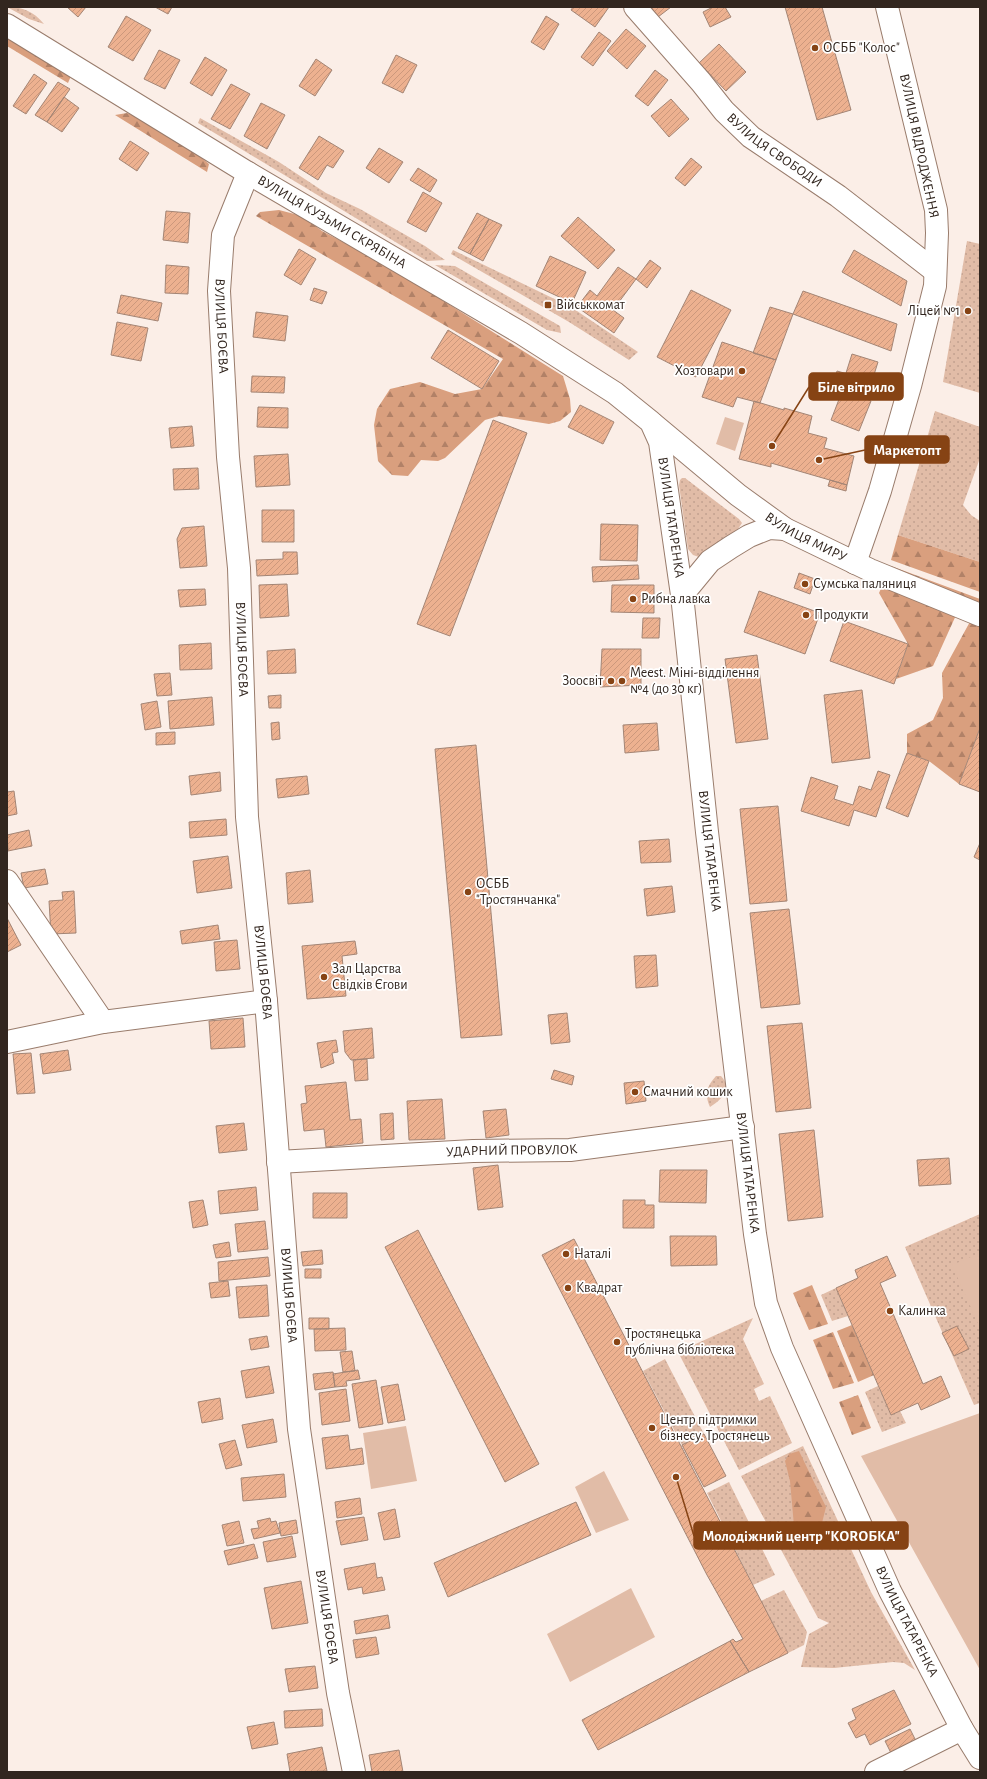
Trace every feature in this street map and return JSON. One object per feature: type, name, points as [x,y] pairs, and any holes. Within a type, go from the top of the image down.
[{"type":"street","name":"ВУЛИЦЯ СВОБОДИ","points":[[635,7],[701,82],[724,111],[751,137],[838,196],[935,271]]},
{"type":"street","name":"ВУЛИЦЯ ВІДРОДЖЕННЯ","points":[[855,563],[880,490],[906,401],[934,286],[935,271],[936,210],[887,7]]},
{"type":"street","name":"ВУЛИЦЯ КУЗЬМИ СКРЯБІНА","points":[[7,25],[248,173],[530,339],[615,393],[653,424]]},
{"type":"street","name":"ВУЛИЦЯ БОЄВА","points":[[248,173],[223,235],[219,291],[228,457],[240,568],[247,817],[266,1001],[299,1429],[338,1693],[354,1772]]},
{"type":"street","name":"ВУЛИЦЯ МИРУ","points":[[653,424],[738,495],[785,529],[855,563],[980,616]]},
{"type":"street","name":"ВУЛИЦЯ ТАТАРЕНКА","points":[[653,424],[660,442],[682,595],[701,776],[755,1234],[764,1296],[782,1348],[890,1591],[962,1729],[980,1758]]},
{"type":"street","points":[[682,595],[710,561],[730,547],[749,536],[769,528],[785,529]]},
{"type":"street","points":[[7,881],[103,1022]]},
{"type":"street","points":[[7,1042],[103,1022],[266,1001]]},
{"type":"street","name":"УДАРНИЙ ПРОВУЛОК","points":[[278,1162],[473,1151],[570,1150],[743,1126]]},
{"type":"street","points":[[876,1772],[962,1729]]},
{"type":"shaded area","points":[[7,7],[23,9],[32,13],[44,24],[29,19]]},
{"type":"shaded area","points":[[200,118],[279,162],[326,193],[360,209],[425,246],[445,260],[427,261],[198,123]]},
{"type":"shaded area","points":[[967,241],[980,244],[980,393],[943,382]]},
{"type":"shaded area","points":[[453,250],[571,307],[638,352],[629,360],[569,322],[451,254]]},
{"type":"shaded area","points":[[435,265],[455,266],[560,326],[561,333],[547,330]]},
{"type":"shaded area","points":[[935,411],[980,427],[980,458],[963,505],[971,515],[980,521],[980,562],[898,535]]},
{"type":"shaded area","points":[[725,417],[744,423],[735,451],[716,444]]},
{"type":"shaded area","points":[[682,478],[685,478],[739,519],[742,523],[738,529],[699,557],[693,555],[688,549],[679,485]]},
{"type":"shaded area","points":[[716,1076],[721,1076],[726,1085],[726,1090],[721,1098],[710,1107],[707,1098],[707,1090],[710,1083]]},
{"type":"shaded area","points":[[980,1214],[980,1403],[974,1405],[905,1247]]},
{"type":"shaded area","points":[[980,1253],[980,1328],[952,1265]]},
{"type":"shaded area","points":[[836,1288],[848,1316],[832,1321],[821,1295]]},
{"type":"shaded area","points":[[753,1318],[743,1339],[764,1384],[754,1389],[759,1401],[770,1396],[792,1443],[739,1470],[678,1352]]},
{"type":"shaded area","points":[[665,1359],[704,1434],[682,1445],[643,1371]]},
{"type":"shaded area","points":[[878,1386],[891,1415],[900,1411],[906,1423],[882,1432],[865,1392]]},
{"type":"shaded area","points":[[980,1413],[980,1670],[861,1456]]},
{"type":"shaded area","points":[[406,1426],[417,1481],[371,1489],[363,1433]]},
{"type":"shaded area","points":[[803,1446],[871,1592],[915,1670],[904,1663],[893,1662],[834,1668],[801,1667],[809,1634],[829,1623],[818,1618],[741,1476]]},
{"type":"shaded area","points":[[604,1471],[629,1520],[596,1533],[575,1487]]},
{"type":"shaded area","points":[[729,1482],[775,1575],[753,1585],[707,1493]]},
{"type":"shaded area","points":[[631,1588],[655,1637],[570,1682],[547,1634]]},
{"type":"shaded area","points":[[784,1590],[807,1632],[804,1645],[788,1653],[761,1601]]},
{"type":"green space","points":[[7,33],[71,76],[68,83],[7,46]]},
{"type":"green space","points":[[127,113],[160,128],[190,149],[209,164],[207,172],[115,115]]},
{"type":"green space","points":[[279,210],[302,216],[322,231],[383,263],[563,376],[570,399],[571,412],[560,421],[549,424],[499,416],[485,420],[445,458],[438,461],[421,460],[408,476],[392,475],[378,461],[374,425],[377,409],[390,389],[420,382],[455,394],[482,389],[503,359],[256,216],[260,212]]},
{"type":"green space","points":[[898,535],[980,562],[980,592],[891,560]]},
{"type":"green space","points":[[891,566],[980,599],[980,609],[888,575]]},
{"type":"green space","points":[[883,584],[957,613],[933,666],[896,679],[908,644],[879,593]]},
{"type":"green space","points":[[972,618],[980,621],[980,728],[959,784],[929,761],[907,753],[907,734],[933,720],[943,698],[942,673]]},
{"type":"green space","points":[[812,1285],[828,1324],[809,1330],[793,1293]]},
{"type":"green space","points":[[852,1325],[874,1375],[858,1382],[837,1331]]},
{"type":"green space","points":[[833,1332],[854,1383],[833,1389],[813,1340]]},
{"type":"green space","points":[[858,1395],[871,1428],[852,1435],[839,1402]]},
{"type":"green space","points":[[799,1451],[826,1507],[822,1523],[807,1535],[794,1526],[790,1481],[785,1461],[789,1454]]},
{"type":"building","points":[[67,7],[86,7],[78,17]]},
{"type":"building","points":[[155,7],[172,7],[168,14]]},
{"type":"building","points":[[573,7],[609,7],[595,27],[571,10]]},
{"type":"building","points":[[651,7],[671,7],[658,17]]},
{"type":"building","points":[[713,7],[725,7],[731,17],[710,27],[703,12]]},
{"type":"building","name":"ОСББ \"Колос\"","points":[[785,7],[822,7],[851,110],[817,120]]},
{"type":"building","points":[[126,16],[151,30],[133,61],[108,47]]},
{"type":"building","points":[[546,16],[559,24],[544,50],[531,42]]},
{"type":"building","points":[[626,29],[646,46],[627,69],[607,51]]},
{"type":"building","points":[[599,32],[611,41],[593,66],[581,57]]},
{"type":"building","points":[[719,44],[746,72],[726,91],[699,63]]},
{"type":"building","points":[[159,50],[180,60],[165,89],[144,79]]},
{"type":"building","points":[[396,55],[417,65],[403,93],[382,83]]},
{"type":"building","points":[[205,57],[227,70],[212,96],[190,83]]},
{"type":"building","points":[[316,59],[332,70],[315,96],[299,86]]},
{"type":"building","points":[[655,70],[668,80],[648,106],[635,96]]},
{"type":"building","points":[[34,74],[47,83],[26,114],[13,106]]},
{"type":"building","points":[[58,82],[70,89],[47,122],[35,115]]},
{"type":"building","points":[[231,84],[250,94],[230,129],[211,119]]},
{"type":"building","points":[[64,97],[79,108],[62,132],[47,122]]},
{"type":"building","points":[[671,99],[689,119],[669,137],[651,116]]},
{"type":"building","points":[[261,103],[285,115],[267,149],[244,136]]},
{"type":"building","points":[[319,136],[344,151],[333,168],[327,165],[318,180],[299,168]]},
{"type":"building","points":[[130,141],[149,153],[137,171],[119,159]]},
{"type":"building","points":[[379,148],[403,162],[389,183],[366,168]]},
{"type":"building","points":[[691,158],[702,167],[685,186],[675,178]]},
{"type":"building","points":[[418,168],[437,180],[430,192],[410,180]]},
{"type":"building","points":[[423,192],[442,203],[426,232],[407,222]]},
{"type":"building","points":[[166,211],[190,213],[188,243],[163,240]]},
{"type":"building","points":[[477,213],[489,219],[470,254],[458,248]]},
{"type":"building","points":[[578,217],[615,250],[598,269],[561,236]]},
{"type":"building","points":[[489,219],[502,225],[483,261],[470,254]]},
{"type":"building","points":[[299,249],[316,259],[301,285],[284,275]]},
{"type":"building","points":[[854,250],[907,281],[901,306],[842,272]]},
{"type":"building","points":[[550,256],[586,272],[572,303],[536,286]]},
{"type":"building","points":[[650,260],[661,268],[647,288],[636,279]]},
{"type":"building","points":[[166,265],[189,267],[188,294],[165,293]]},
{"type":"building","points":[[618,267],[636,279],[613,310],[624,318],[614,333],[577,307],[590,290],[597,296]]},
{"type":"building","points":[[314,288],[327,292],[322,304],[310,300]]},
{"type":"building","points":[[691,290],[731,310],[696,377],[657,357]]},
{"type":"building","points":[[803,291],[897,324],[891,351],[793,314]]},
{"type":"building","points":[[121,295],[162,303],[158,321],[117,313]]},
{"type":"building","points":[[770,307],[793,314],[776,360],[753,353]]},
{"type":"building","points":[[256,312],[288,316],[285,341],[253,337]]},
{"type":"building","points":[[117,322],[148,328],[141,361],[111,355]]},
{"type":"building","points":[[448,330],[499,361],[482,389],[431,358]]},
{"type":"building","name":"Хозтовари","points":[[722,342],[776,360],[760,403],[737,397],[733,407],[702,397]]},
{"type":"building","points":[[852,354],[878,362],[872,381],[846,373]]},
{"type":"building","points":[[837,371],[861,378],[857,395],[833,386]]},
{"type":"building","points":[[252,376],[285,377],[284,393],[251,392]]},
{"type":"building","points":[[843,389],[871,401],[859,431],[831,420]]},
{"type":"building","points":[[754,401],[784,410],[784,408],[812,416],[808,433],[827,438],[824,448],[854,456],[847,485],[771,463],[771,467],[739,459]]},
{"type":"building","points":[[580,405],[614,422],[603,444],[568,427]]},
{"type":"building","points":[[258,407],[288,408],[288,428],[257,427]]},
{"type":"building","points":[[493,420],[527,433],[450,636],[417,624]]},
{"type":"building","points":[[192,426],[194,446],[171,448],[169,428]]},
{"type":"building","points":[[288,454],[290,485],[256,487],[254,456]]},
{"type":"building","points":[[198,468],[199,489],[174,490],[173,469]]},
{"type":"building","points":[[830,480],[847,485],[846,491],[828,486]]},
{"type":"building","points":[[262,510],[294,510],[294,542],[262,542]]},
{"type":"building","points":[[601,524],[638,525],[637,561],[600,560]]},
{"type":"building","points":[[204,526],[207,566],[180,568],[177,539],[182,528]]},
{"type":"building","points":[[283,552],[297,552],[298,574],[257,576],[256,560],[283,559]]},
{"type":"building","points":[[638,565],[639,579],[593,582],[592,567]]},
{"type":"building","name":"Сумська паляниця","points":[[799,573],[815,579],[810,594],[794,588]]},
{"type":"building","points":[[287,584],[289,616],[260,618],[259,585]]},
{"type":"building","name":"Рибна лавка","points":[[612,585],[654,585],[654,613],[611,612]]},
{"type":"building","points":[[205,589],[206,605],[180,607],[178,590]]},
{"type":"building","points":[[759,591],[820,613],[805,654],[744,632]]},
{"type":"building","points":[[643,618],[660,618],[659,638],[642,638]]},
{"type":"building","points":[[844,621],[908,644],[894,684],[830,661]]},
{"type":"building","points":[[211,643],[212,669],[180,670],[179,645]]},
{"type":"building","points":[[295,649],[296,673],[268,674],[267,651]]},
{"type":"building","points":[[602,649],[641,649],[641,685],[600,687]]},
{"type":"building","points":[[757,655],[768,739],[736,743],[725,659]]},
{"type":"building","points":[[170,673],[172,695],[157,696],[154,674]]},
{"type":"building","points":[[862,690],[870,758],[832,763],[824,695]]},
{"type":"building","points":[[281,695],[281,708],[269,708],[268,696]]},
{"type":"building","points":[[212,697],[214,725],[170,729],[168,701]]},
{"type":"building","points":[[157,701],[161,727],[145,730],[141,704]]},
{"type":"building","points":[[279,722],[280,739],[272,740],[271,723]]},
{"type":"building","points":[[657,723],[659,750],[625,753],[623,725]]},
{"type":"building","points":[[980,728],[980,792],[959,784]]},
{"type":"building","points":[[175,732],[175,744],[156,745],[156,733]]},
{"type":"building","name":"ОСББ \"Тростянчанка\"","points":[[476,745],[502,1035],[461,1038],[435,749]]},
{"type":"building","points":[[907,753],[929,761],[908,817],[886,808]]},
{"type":"building","points":[[878,771],[890,775],[876,817],[854,810],[849,826],[801,811],[811,777],[838,786],[834,799],[853,805],[859,786],[871,790]]},
{"type":"building","points":[[220,772],[221,791],[191,795],[189,776]]},
{"type":"building","points":[[307,776],[309,794],[278,798],[276,779]]},
{"type":"building","points":[[14,791],[17,814],[7,816],[7,792]]},
{"type":"building","points":[[778,806],[787,901],[750,904],[740,809]]},
{"type":"building","points":[[226,819],[227,835],[190,838],[189,822]]},
{"type":"building","points":[[29,830],[32,846],[8,851],[7,835]]},
{"type":"building","points":[[669,839],[671,862],[641,863],[639,841]]},
{"type":"building","points":[[980,843],[980,860],[974,857]]},
{"type":"building","points":[[228,856],[232,888],[197,893],[193,861]]},
{"type":"building","points":[[45,869],[48,884],[24,888],[21,873]]},
{"type":"building","points":[[310,870],[313,902],[288,904],[286,873]]},
{"type":"building","points":[[672,886],[675,912],[647,916],[644,889]]},
{"type":"building","points":[[74,891],[76,933],[51,934],[49,901],[63,900],[62,892]]},
{"type":"building","points":[[789,909],[800,1004],[761,1008],[750,913]]},
{"type":"building","points":[[7,918],[21,945],[7,952]]},
{"type":"building","points":[[218,925],[220,939],[182,944],[180,931]]},
{"type":"building","points":[[237,940],[240,969],[216,971],[214,942]]},
{"type":"building","name":"Зал Царства Свідків Єгови","points":[[355,941],[357,954],[342,956],[346,996],[307,999],[302,946]]},
{"type":"building","points":[[656,955],[658,986],[636,988],[634,956]]},
{"type":"building","points":[[567,1013],[570,1042],[551,1044],[548,1015]]},
{"type":"building","points":[[243,1018],[245,1047],[211,1049],[209,1021]]},
{"type":"building","points":[[802,1023],[811,1108],[776,1112],[767,1026]]},
{"type":"building","points":[[372,1028],[374,1058],[351,1060],[345,1052],[343,1031]]},
{"type":"building","points":[[336,1040],[338,1052],[332,1053],[334,1063],[321,1068],[317,1043]]},
{"type":"building","points":[[68,1050],[71,1070],[43,1074],[40,1054]]},
{"type":"building","points":[[31,1053],[35,1093],[17,1094],[13,1054]]},
{"type":"building","points":[[367,1059],[368,1080],[355,1081],[353,1060]]},
{"type":"building","points":[[554,1070],[574,1076],[572,1085],[551,1079]]},
{"type":"building","name":"Смачний кошик","points":[[644,1081],[646,1101],[626,1104],[624,1083]]},
{"type":"building","points":[[346,1082],[350,1120],[361,1119],[363,1143],[326,1147],[324,1129],[304,1131],[301,1104],[307,1103],[305,1086]]},
{"type":"building","points":[[442,1099],[445,1139],[409,1140],[407,1101]]},
{"type":"building","points":[[506,1109],[509,1135],[486,1138],[483,1111]]},
{"type":"building","points":[[393,1113],[394,1139],[381,1140],[380,1114]]},
{"type":"building","points":[[244,1123],[247,1150],[219,1153],[216,1126]]},
{"type":"building","points":[[814,1130],[823,1217],[788,1221],[779,1134]]},
{"type":"building","points":[[949,1158],[951,1184],[919,1186],[917,1160]]},
{"type":"building","points":[[498,1165],[503,1207],[478,1210],[473,1168]]},
{"type":"building","points":[[660,1170],[707,1170],[706,1203],[659,1202]]},
{"type":"building","points":[[256,1187],[258,1210],[220,1214],[218,1191]]},
{"type":"building","points":[[313,1193],[347,1193],[347,1218],[313,1218]]},
{"type":"building","points":[[203,1200],[208,1225],[193,1228],[189,1202]]},
{"type":"building","points":[[623,1200],[645,1200],[645,1205],[654,1205],[654,1228],[623,1228]]},
{"type":"building","points":[[265,1221],[268,1249],[238,1252],[235,1224]]},
{"type":"building","points":[[418,1230],[539,1464],[505,1482],[385,1247]]},
{"type":"building","points":[[670,1236],[716,1236],[717,1265],[671,1266]]},
{"type":"building","points":[[574,1239],[788,1653],[749,1672],[730,1641],[733,1639],[736,1642],[743,1639],[707,1575],[542,1255]]},
{"type":"building","points":[[229,1242],[231,1256],[216,1258],[213,1245]]},
{"type":"building","points":[[322,1250],[323,1264],[303,1266],[301,1252]]},
{"type":"building","points":[[887,1256],[896,1276],[880,1283],[923,1384],[941,1376],[950,1397],[921,1410],[918,1403],[891,1415],[836,1288],[858,1278],[855,1270]]},
{"type":"building","points":[[268,1257],[270,1276],[219,1281],[218,1262]]},
{"type":"building","points":[[305,1269],[321,1269],[321,1278],[305,1278]]},
{"type":"building","points":[[228,1281],[230,1296],[211,1298],[209,1283]]},
{"type":"building","points":[[267,1285],[269,1316],[239,1318],[236,1287]]},
{"type":"building","points":[[309,1318],[329,1318],[329,1329],[309,1329]]},
{"type":"building","points":[[957,1326],[969,1349],[954,1356],[942,1333]]},
{"type":"building","points":[[345,1328],[346,1350],[315,1351],[314,1329]]},
{"type":"building","points":[[267,1336],[269,1347],[251,1350],[249,1339]]},
{"type":"building","points":[[352,1351],[355,1371],[343,1372],[340,1352]]},
{"type":"building","points":[[269,1366],[274,1393],[246,1398],[241,1371]]},
{"type":"building","points":[[358,1370],[360,1379],[346,1381],[347,1386],[335,1387],[333,1374]]},
{"type":"building","points":[[333,1372],[335,1387],[315,1390],[313,1374]]},
{"type":"building","points":[[376,1380],[383,1424],[359,1428],[352,1384]]},
{"type":"building","points":[[398,1384],[405,1420],[388,1423],[381,1387]]},
{"type":"building","points":[[346,1389],[350,1421],[322,1425],[319,1393]]},
{"type":"building","points":[[220,1398],[223,1419],[202,1423],[198,1402]]},
{"type":"building","points":[[273,1419],[277,1442],[247,1448],[242,1425]]},
{"type":"building","points":[[704,1434],[726,1476],[704,1487],[682,1445]]},
{"type":"building","points":[[348,1435],[350,1450],[362,1448],[364,1464],[326,1469],[322,1438]]},
{"type":"building","points":[[235,1440],[242,1465],[226,1469],[219,1444]]},
{"type":"building","points":[[284,1474],[286,1497],[243,1501],[241,1478]]},
{"type":"building","points":[[360,1498],[362,1514],[337,1518],[335,1502]]},
{"type":"building","points":[[576,1502],[591,1535],[448,1597],[434,1563]]},
{"type":"building","points":[[395,1509],[400,1537],[384,1540],[378,1513]]},
{"type":"building","points":[[364,1517],[368,1540],[341,1545],[336,1521]]},
{"type":"building","points":[[270,1518],[271,1522],[276,1521],[280,1533],[254,1539],[251,1529],[259,1528],[257,1521]]},
{"type":"building","points":[[296,1520],[298,1533],[281,1536],[279,1523]]},
{"type":"building","points":[[239,1521],[244,1543],[227,1546],[222,1525]]},
{"type":"building","points":[[292,1536],[296,1557],[267,1562],[263,1542]]},
{"type":"building","points":[[254,1544],[258,1558],[228,1565],[224,1551]]},
{"type":"building","points":[[375,1563],[377,1578],[382,1577],[385,1590],[363,1594],[362,1587],[348,1590],[344,1569]]},
{"type":"building","points":[[301,1581],[308,1623],[272,1629],[264,1588]]},
{"type":"building","points":[[388,1615],[390,1628],[356,1634],[354,1621]]},
{"type":"building","points":[[376,1637],[379,1654],[356,1658],[353,1640]]},
{"type":"building","points":[[730,1641],[749,1672],[598,1750],[582,1720]]},
{"type":"building","points":[[315,1666],[318,1688],[289,1692],[285,1669]]},
{"type":"building","points":[[894,1690],[911,1724],[870,1745],[865,1734],[856,1738],[848,1723],[856,1719],[852,1709]]},
{"type":"building","points":[[322,1709],[323,1726],[285,1728],[284,1711]]},
{"type":"building","points":[[274,1722],[278,1744],[252,1749],[247,1727]]},
{"type":"building","points":[[910,1729],[918,1745],[893,1757],[885,1741]]},
{"type":"building","points":[[322,1747],[327,1771],[290,1772],[287,1754]]},
{"type":"building","points":[[399,1750],[403,1772],[372,1772],[369,1755]]},
{"type":"place","name":"ОСББ \"Колос\"","points":[[815,48]]},
{"type":"place","name":"Військкомат","points":[[548,305]]},
{"type":"place","name":"Ліцей №1","points":[[968,311]]},
{"type":"place","name":"Хозтовари","points":[[742,371]]},
{"type":"place","name":"Біле вітрило","points":[[772,446]]},
{"type":"place","name":"Маркетопт","points":[[819,460]]},
{"type":"place","name":"Сумська паляниця","points":[[805,584]]},
{"type":"place","name":"Рибна лавка","points":[[633,599]]},
{"type":"place","name":"Продукти","points":[[806,615]]},
{"type":"place","name":"Зоосвіт","points":[[611,681]]},
{"type":"place","name":"Meest. Міні-відділення №4 (до 30 кг)","points":[[622,681]]},
{"type":"place","name":"ОСББ \"Тростянчанка\"","points":[[468,892]]},
{"type":"place","name":"Зал Царства Свідків Єгови","points":[[324,977]]},
{"type":"place","name":"Смачний кошик","points":[[635,1092]]},
{"type":"place","name":"Наталі","points":[[566,1254]]},
{"type":"place","name":"Квадрат","points":[[568,1288]]},
{"type":"place","name":"Калинка","points":[[890,1311]]},
{"type":"place","name":"Тростянецька публічна бібліотека","points":[[617,1342]]},
{"type":"place","name":"Центр підтримки бізнесу. Тростянець","points":[[652,1428]]},
{"type":"place","name":"Молодіжний центр \"КОRОБКА\"","points":[[676,1477]]}]
